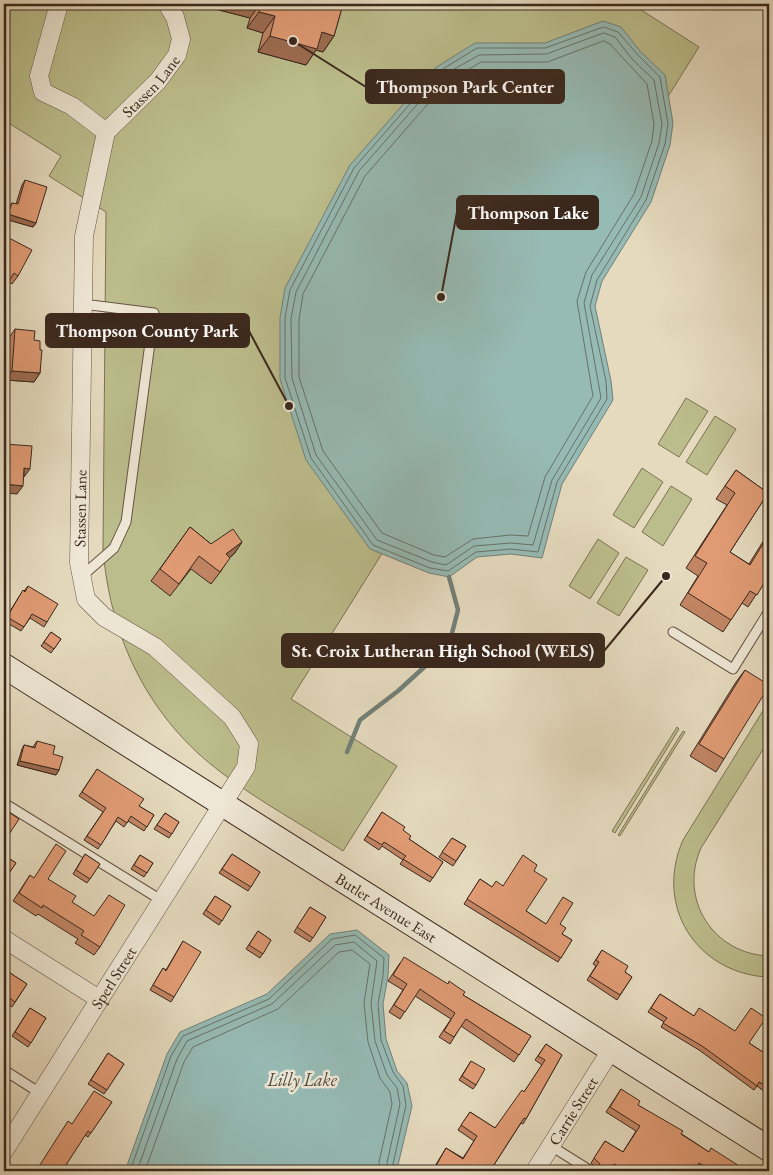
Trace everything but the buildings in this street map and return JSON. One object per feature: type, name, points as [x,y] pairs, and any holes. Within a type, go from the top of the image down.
[{"type":"street","points":[[59,4],[40,76],[43,92],[72,106],[106,132]]},
{"type":"street","name":"Stassen Lane","points":[[167,4],[175,17],[181,39],[176,55],[158,81],[121,114],[106,132],[84,236],[79,563],[86,599],[104,617],[155,646],[232,717],[249,744],[246,767],[222,803]]},
{"type":"street","name":"Butler Avenue East","points":[[4,666],[769,1149]]},
{"type":"street","name":"Sperl Street","points":[[4,1151],[222,803]]},
{"type":"street","points":[[4,939],[99,999]]},
{"type":"street","name":"Carrie Street","points":[[535,1171],[611,1050]]},
{"type":"lane","points":[[82,576],[114,548],[126,522],[154,313],[83,304]]},
{"type":"lane","points":[[672,632],[733,669],[769,611]]},
{"type":"lane","points":[[4,803],[161,900]]},
{"type":"lane","points":[[4,1070],[40,1093]]},
{"type":"lane","points":[[551,1146],[591,1171]]},
{"type":"green space","points":[[4,4],[632,4],[699,47],[291,699],[397,766],[343,851],[251,794],[196,752],[154,702],[124,645],[114,614],[107,582],[103,549],[106,212],[49,176],[61,156],[4,120]]},
{"type":"green space","points":[[686,398],[708,411],[679,457],[658,444]]},
{"type":"green space","points":[[715,416],[736,429],[707,475],[686,462]]},
{"type":"green space","points":[[642,468],[663,482],[634,528],[613,515]]},
{"type":"green space","points":[[671,486],[692,499],[663,546],[642,532]]},
{"type":"green space","points":[[598,539],[619,553],[590,599],[569,586]]},
{"type":"green space","points":[[626,557],[648,570],[619,616],[597,603]]},
{"type":"green space","points":[[769,701],[769,740],[701,848],[695,867],[694,887],[698,904],[706,921],[717,935],[732,946],[749,953],[769,956],[769,977],[766,977],[741,972],[719,963],[701,949],[687,931],[678,911],[674,889],[675,865],[683,840]]},
{"type":"green space","points":[[677,727],[679,729],[615,833],[612,831]]},
{"type":"green space","points":[[683,731],[685,732],[620,836],[618,835]]},
{"type":"water","points":[[603,21],[621,27],[640,51],[665,75],[673,123],[670,145],[651,202],[602,281],[595,306],[611,381],[613,400],[562,484],[542,558],[511,554],[477,557],[449,577],[429,573],[370,549],[306,460],[280,379],[280,318],[285,288],[350,165],[435,68],[475,43],[545,43]]},
{"type":"water","name":"Lilly Lake","points":[[357,930],[389,955],[388,976],[383,1004],[386,1039],[397,1071],[407,1083],[412,1106],[398,1165],[399,1171],[125,1171],[167,1054],[180,1032],[267,994],[330,934]]},
{"type":"waterway","points":[[347,752],[360,720],[398,691],[432,660],[451,637],[458,610],[449,577]]},
{"type":"place","name":"Thompson Park Center","points":[[293,41]]},
{"type":"place","name":"Thompson Lake","points":[[441,297]]},
{"type":"place","name":"Thompson County Park","points":[[289,406]]},
{"type":"place","name":"St. Croix Lutheran High School (WELS)","points":[[666,576]]}]
